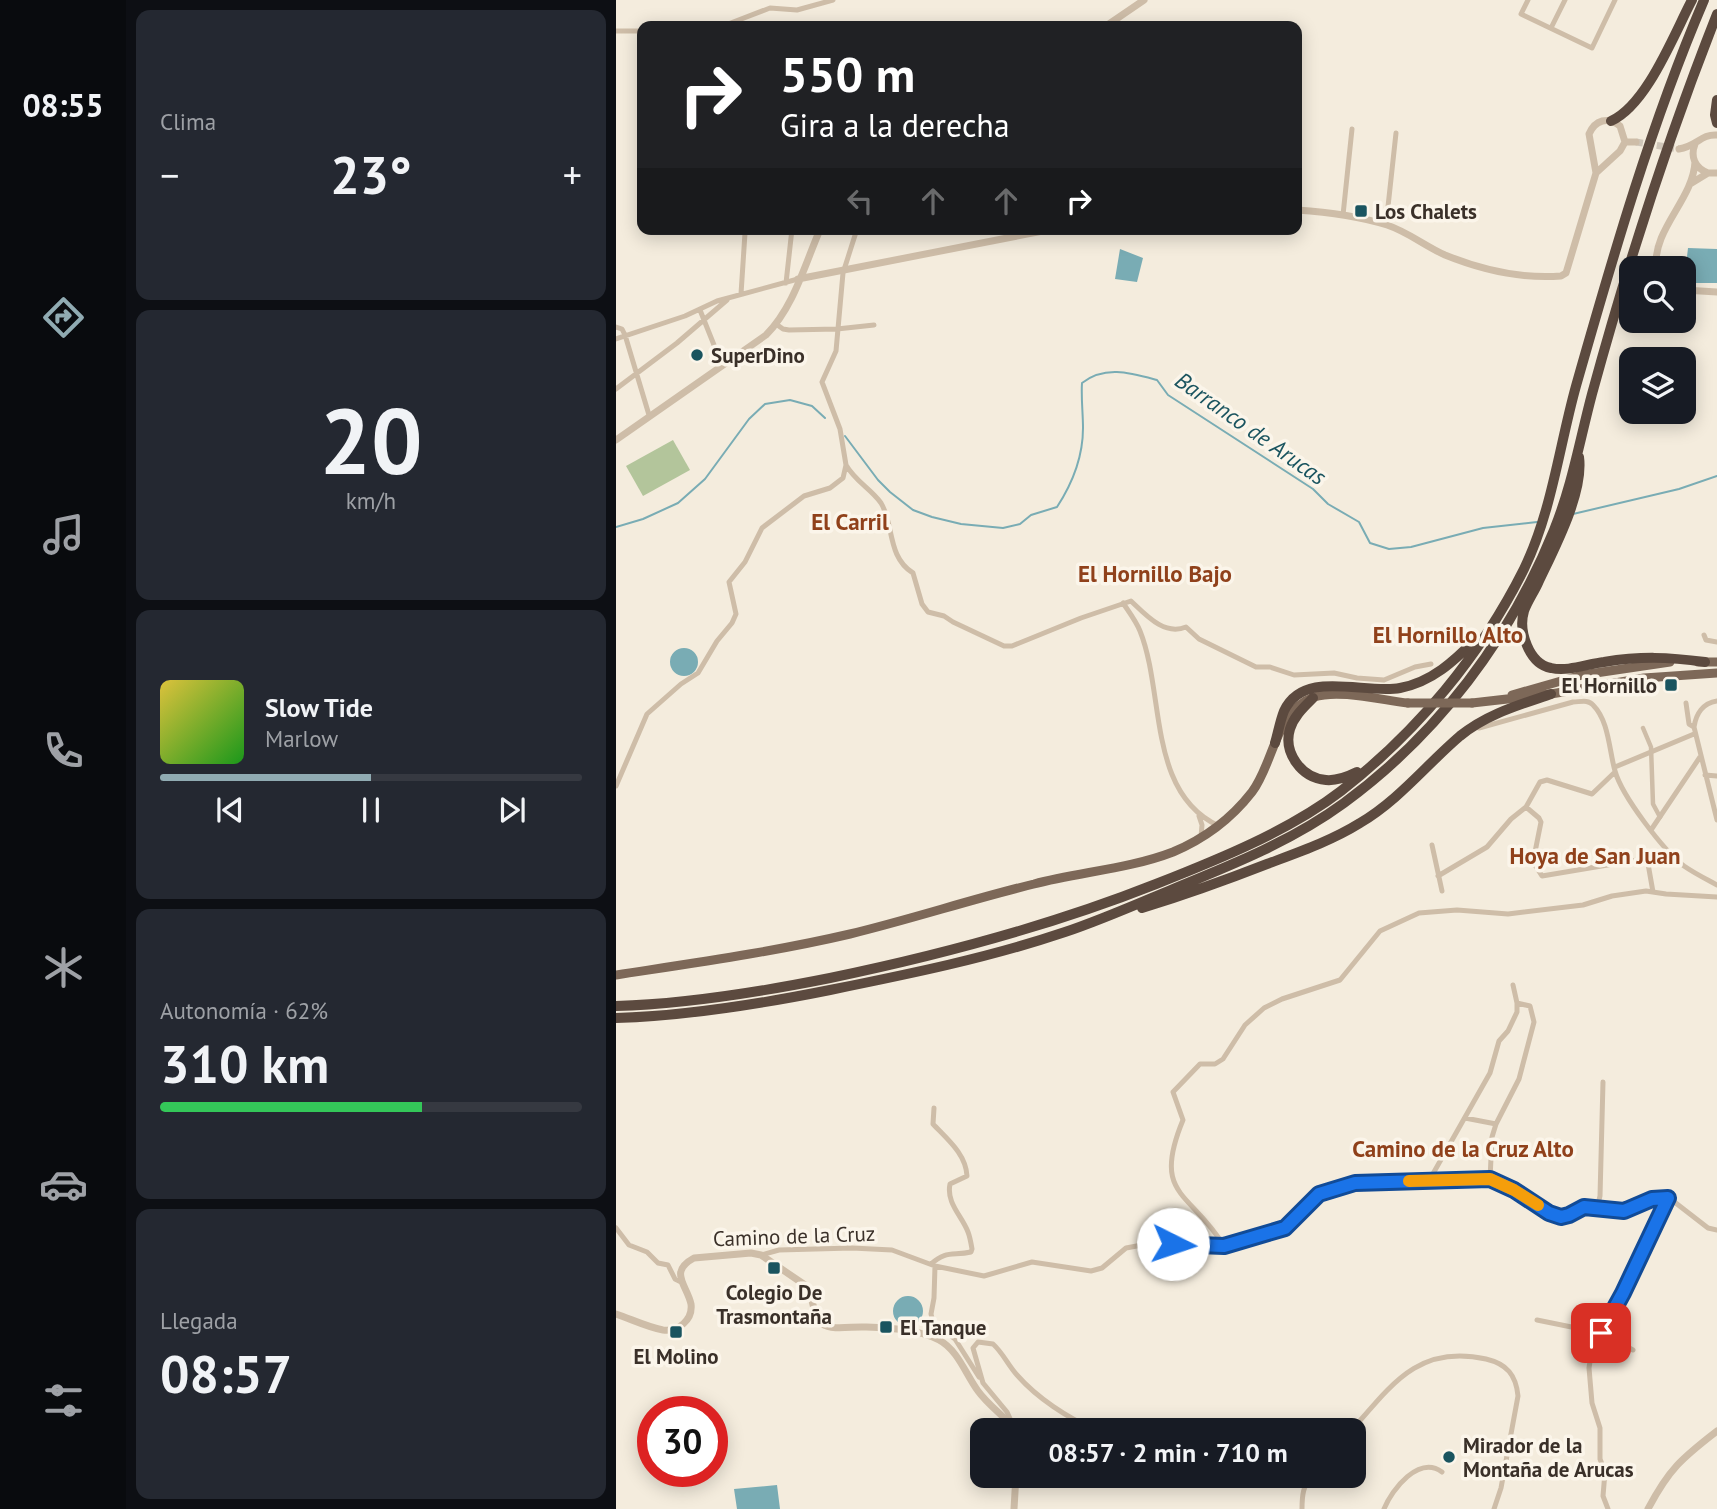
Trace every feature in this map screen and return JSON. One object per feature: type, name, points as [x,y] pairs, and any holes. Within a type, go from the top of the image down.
[{"type":"highway","points":[[1611,121],[1624,115],[1635,103],[1666,52],[1692,0]]},
{"type":"highway","points":[[616,1006],[703,999],[781,987],[913,961],[1053,921],[1199,867],[1265,837],[1337,793],[1407,734],[1447,688],[1489,626],[1510,593],[1539,532],[1552,491],[1574,393],[1613,258],[1654,133],[1704,0]]},
{"type":"highway","points":[[1705,662],[1667,656],[1604,662],[1563,670],[1548,668],[1535,658],[1526,645],[1522,629],[1529,593],[1555,530],[1579,450],[1631,261],[1676,125],[1717,14]]},
{"type":"highway","points":[[1717,100],[1717,123]]},
{"type":"highway","points":[[1087,924],[1285,840],[1343,804],[1396,761],[1460,694],[1488,657],[1529,593]]},
{"type":"highway","points":[[1275,743],[1284,711],[1305,691],[1329,686],[1387,690],[1414,684],[1444,669],[1489,626]]},
{"type":"highway","points":[[616,1018],[703,1011],[784,999],[916,973],[1193,893],[1324,843],[1360,823],[1388,804],[1466,732],[1491,716],[1551,694]]},
{"type":"highway","points":[[1313,698],[1300,712],[1289,732],[1290,752],[1300,769],[1317,779],[1338,780],[1373,764]]},
{"type":"main road","points":[[1497,700],[1582,675],[1667,662],[1717,662]]},
{"type":"main road","points":[[616,975],[774,950],[850,934],[1065,876],[1143,861],[1172,852],[1219,826],[1253,791],[1286,722],[1296,708],[1313,698],[1343,695],[1408,703],[1472,704],[1644,678],[1717,673]]},
{"type":"street","points":[[736,21],[770,8],[797,10],[833,0]]},
{"type":"street","points":[[1113,21],[1143,0]]},
{"type":"street","points":[[1528,0],[1521,14],[1592,48],[1615,0]]},
{"type":"street","points":[[1551,28],[1565,0]]},
{"type":"street","points":[[616,31],[637,31]]},
{"type":"street","points":[[1302,211],[1343,215],[1386,225],[1444,254],[1489,270],[1522,276],[1555,277],[1566,273],[1596,173],[1593,151],[1588,140],[1591,129],[1600,121],[1611,121],[1620,126],[1625,142],[1620,151],[1596,173]]},
{"type":"street","points":[[1343,215],[1352,129]]},
{"type":"street","points":[[1386,225],[1396,133]]},
{"type":"street","points":[[1708,173],[1679,149],[1695,144],[1704,136],[1717,135]]},
{"type":"street","points":[[1625,142],[1636,142]]},
{"type":"street","points":[[1655,256],[1668,222],[1694,171],[1695,144]]},
{"type":"street","points":[[1593,151],[1602,156],[1612,156]]},
{"type":"street","points":[[1688,186],[1708,173],[1717,173]]},
{"type":"street","points":[[741,294],[745,235]]},
{"type":"street","points":[[786,283],[791,235]]},
{"type":"street","points":[[616,440],[766,334],[776,324],[818,235]]},
{"type":"street","points":[[855,235],[845,268],[836,351],[822,382],[840,429],[846,465],[851,474],[881,503],[899,558],[904,568],[913,573],[922,604],[928,612],[944,616],[1004,646],[1012,646],[1080,618],[1132,601],[1148,618],[1169,629],[1178,631],[1186,627],[1199,639],[1256,667],[1270,667],[1294,675],[1334,673],[1384,680],[1415,667],[1431,664]]},
{"type":"street","points":[[616,339],[741,294],[816,274],[1021,235]]},
{"type":"street","points":[[805,263],[810,271],[816,274]]},
{"type":"street","points":[[1696,291],[1717,292]]},
{"type":"street","points":[[616,389],[637,375],[729,298]]},
{"type":"street","points":[[700,310],[722,365]]},
{"type":"street","points":[[776,324],[789,330],[874,325]]},
{"type":"street","points":[[616,327],[622,329],[625,335],[649,415]]},
{"type":"street","points":[[616,786],[648,714],[681,684],[698,673],[717,641],[732,623],[736,614],[729,582],[745,562],[762,528],[804,496],[838,484],[843,478],[846,465]]},
{"type":"street","points":[[1122,603],[1140,629],[1165,754],[1177,782],[1198,813],[1202,825],[1201,838]]},
{"type":"street","points":[[1704,635],[1706,640],[1717,642]]},
{"type":"street","points":[[1466,732],[1496,721],[1573,702],[1588,701],[1593,704],[1602,720],[1615,770],[1630,800],[1651,830],[1684,866],[1717,885]]},
{"type":"street","points":[[1694,731],[1698,713],[1703,707],[1717,701]]},
{"type":"street","points":[[1686,703],[1689,724],[1694,731],[1717,820]]},
{"type":"street","points":[[1643,728],[1651,752],[1653,804],[1661,818]]},
{"type":"street","points":[[1438,876],[1487,847],[1511,819],[1526,807],[1540,782],[1546,780],[1592,794],[1615,770],[1694,731]]},
{"type":"street","points":[[1651,830],[1700,757]]},
{"type":"street","points":[[1695,765],[1704,772],[1717,776]]},
{"type":"street","points":[[1526,807],[1541,822],[1533,862],[1542,876],[1673,854]]},
{"type":"street","points":[[1198,813],[1219,826]]},
{"type":"street","points":[[1432,845],[1442,891]]},
{"type":"street","points":[[1647,858],[1653,892]]},
{"type":"street","points":[[1224,1246],[1184,1199],[1170,1170],[1183,1120],[1174,1092],[1200,1064],[1215,1064],[1223,1059],[1245,1025],[1264,1008],[1282,999],[1340,980],[1380,931],[1419,913],[1457,910],[1508,914],[1583,905],[1612,895],[1646,891],[1717,897]]},
{"type":"street","points":[[1430,1180],[1490,1073],[1499,1041],[1508,1031],[1517,1012],[1513,985]]},
{"type":"street","points":[[1490,1179],[1492,1137],[1519,1079],[1534,1022],[1530,1006],[1517,1003]]},
{"type":"street","points":[[1597,1208],[1600,1196],[1603,1083]]},
{"type":"street","points":[[934,1108],[933,1124],[948,1138],[967,1167],[967,1176],[950,1184],[949,1191],[967,1230],[972,1249],[967,1253],[945,1254],[933,1265],[934,1298],[931,1314],[933,1322],[955,1339],[1010,1418]]},
{"type":"street","points":[[1465,1118],[1496,1124]]},
{"type":"street","name":"Camino de la Cruz","points":[[681,1282],[681,1270],[686,1262],[694,1258],[751,1253],[761,1255],[779,1250],[852,1248],[892,1250],[933,1265],[984,1276],[1032,1262],[1091,1271],[1102,1268],[1126,1248],[1142,1245],[1224,1246],[1285,1228],[1319,1194],[1355,1183],[1490,1179],[1514,1190],[1549,1213],[1561,1217],[1584,1207],[1624,1211],[1652,1199],[1668,1198]]},
{"type":"street","points":[[1608,1509],[1603,1496],[1605,1472],[1600,1459],[1600,1429],[1591,1403],[1591,1355],[1668,1198],[1708,1227],[1717,1230]]},
{"type":"street","points":[[616,1228],[629,1245],[668,1265],[675,1279],[681,1282],[691,1303],[686,1321],[678,1328],[663,1330],[616,1314]]},
{"type":"street","points":[[761,1255],[811,1291],[816,1315],[822,1324],[918,1333],[939,1340],[949,1347],[979,1394],[1004,1418]]},
{"type":"street","points":[[1537,1320],[1601,1333],[1633,1350]]},
{"type":"street","points":[[983,1383],[973,1348],[978,1342],[985,1341],[1000,1349],[1015,1373],[1031,1390],[1072,1418]]},
{"type":"street","points":[[1363,1418],[1401,1377],[1425,1362],[1465,1354],[1499,1362],[1510,1371],[1517,1382],[1518,1396],[1501,1488],[1494,1509]]},
{"type":"street","points":[[1648,1509],[1676,1465],[1717,1431]]},
{"type":"street","points":[[1384,1509],[1388,1499],[1412,1473],[1423,1466],[1435,1467],[1442,1472]]},
{"type":"street","points":[[1014,1509],[1015,1488]]},
{"type":"street","points":[[1302,1509],[1304,1488]]},
{"type":"green space","points":[[673,440],[690,470],[643,496],[626,466]]},
{"type":"water","points":[[1688,248],[1717,249],[1717,283],[1696,283],[1696,256],[1687,256]]},
{"type":"water","points":[[1120,249],[1143,258],[1137,282],[1115,279]]},
{"type":"water","points":[[684,648],[694,652],[698,662],[694,672],[684,676],[674,672],[670,662],[674,652]]},
{"type":"water","points":[[908,1296],[919,1300],[923,1311],[919,1322],[908,1326],[897,1322],[893,1311],[897,1300]]},
{"type":"water","points":[[777,1485],[780,1509],[737,1509],[734,1489]]},
{"type":"waterway","name":"Barranco de Arucas","points":[[845,436],[878,480],[913,510],[961,524],[1003,528],[1020,524],[1031,515],[1057,507],[1062,498],[1076,469],[1081,449],[1082,383],[1091,377],[1109,372],[1128,373],[1157,380],[1168,395],[1313,489],[1328,504],[1359,522],[1370,543],[1389,549],[1411,547],[1483,528],[1537,522]]},
{"type":"waterway","name":"Barranco de Arucas","points":[[616,527],[643,519],[678,503],[705,479],[749,419],[765,404],[790,400],[812,406],[825,418]]},
{"type":"waterway","name":"Barranco de Arucas","points":[[1573,514],[1679,489],[1717,476]]},
{"type":"tunnel","points":[[1636,142],[1679,149]]},
{"type":"slow traffic","points":[[1409,1181],[1490,1179],[1538,1205]]},
{"type":"place","name":"Los Chalets","points":[[1361,211]]},
{"type":"place","name":"SuperDino","points":[[697,355]]},
{"type":"place","name":"El Hornillo","points":[[1671,685]]},
{"type":"place","name":"Colegio De Trasmontaña","points":[[774,1268]]},
{"type":"place","name":"El Tanque","points":[[886,1327]]},
{"type":"place","name":"El Molino","points":[[676,1332]]},
{"type":"place","name":"Mirador de la Montaña de Arucas","points":[[1449,1457]]},
{"type":"district","name":"El Carril","points":[[850,521]]},
{"type":"district","name":"El Hornillo Bajo","points":[[1155,573]]},
{"type":"district","name":"El Hornillo Alto","points":[[1448,634]]},
{"type":"district","name":"Hoya de San Juan","points":[[1595,855]]},
{"type":"district","name":"Camino de la Cruz Alto","points":[[1463,1148]]},
{"type":"route","points":[[1173,1244],[1224,1246],[1285,1228],[1319,1194],[1355,1183],[1490,1179],[1514,1190],[1549,1213],[1561,1217],[1584,1207],[1624,1211],[1652,1199],[1668,1198],[1601,1333]]}]
